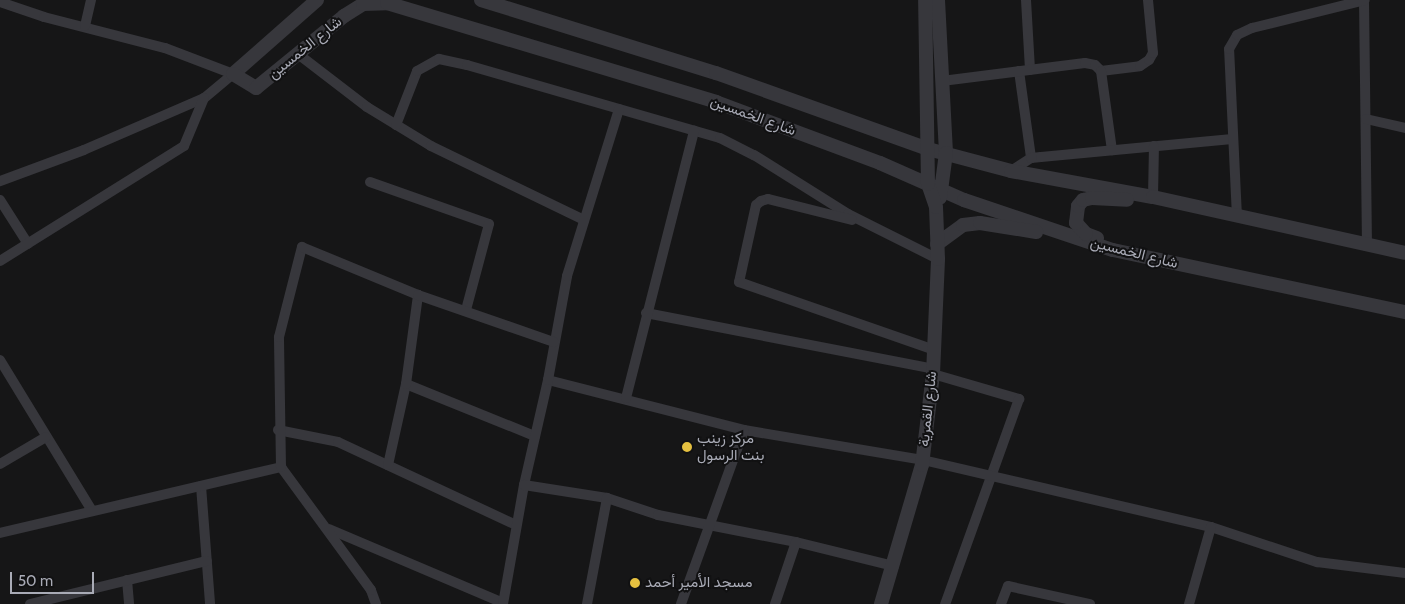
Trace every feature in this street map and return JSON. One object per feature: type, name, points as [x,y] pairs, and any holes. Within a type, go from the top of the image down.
[{"type":"street","points":[[85,26],[91,0]]},
{"type":"street","name":"شارع الخمسين","points":[[317,0],[233,74],[256,88],[363,4],[387,3],[716,102],[943,190],[1075,238],[1156,259],[1405,312]]},
{"type":"street","name":"شارع الخمسين","points":[[481,0],[716,73],[928,149],[1011,171],[1153,197],[1405,253]]},
{"type":"street","name":"شارع القمرية","points":[[881,604],[894,566],[923,460],[933,371],[938,259],[936,208],[928,184],[925,0]]},
{"type":"street","name":"شارع القمرية","points":[[936,208],[943,190],[946,153],[938,0]]},
{"type":"street","points":[[1026,0],[1024,71],[1031,158]]},
{"type":"street","points":[[1101,71],[1140,66],[1149,60],[1153,53],[1148,0]]},
{"type":"street","points":[[1237,217],[1228,60],[1229,49],[1237,35],[1252,28],[1365,0],[1367,244]]},
{"type":"street","points":[[0,181],[84,150],[204,98],[233,74],[165,48],[44,17],[3,2]]},
{"type":"street","points":[[298,54],[396,125],[431,146],[584,220]]},
{"type":"street","points":[[396,125],[417,71],[439,59],[720,138],[754,155],[870,225],[938,259]]},
{"type":"street","points":[[942,81],[1085,63],[1095,65],[1101,71],[1112,150]]},
{"type":"street","points":[[0,261],[184,146],[204,98]]},
{"type":"street","points":[[327,528],[503,604],[516,525],[548,380],[567,276],[619,109]]},
{"type":"street","points":[[1366,119],[1405,128]]},
{"type":"street","points":[[626,398],[646,313],[694,131]]},
{"type":"street","points":[[1011,171],[1031,158],[1232,139]]},
{"type":"street","points":[[1153,197],[1154,146]]},
{"type":"street","points":[[370,182],[489,224],[466,310]]},
{"type":"street","points":[[870,225],[768,199],[760,201],[756,205],[739,282],[934,350]]},
{"type":"street","points":[[0,200],[28,244]]},
{"type":"street","points":[[1156,259],[1086,234],[1076,223],[1076,216],[1083,200],[1168,201]]},
{"type":"street","points":[[937,244],[963,225],[980,223],[1075,238]]},
{"type":"street","points":[[376,604],[371,590],[281,467],[278,430],[279,336],[302,247],[418,295],[466,310],[554,342]]},
{"type":"street","points":[[388,465],[406,384],[418,295]]},
{"type":"street","points":[[646,313],[933,371],[1019,399],[945,604]]},
{"type":"street","points":[[0,360],[92,511]]},
{"type":"street","points":[[548,380],[626,398],[744,430],[923,460],[1211,527],[1317,562],[1405,573]]},
{"type":"street","points":[[406,384],[535,436]]},
{"type":"street","points":[[278,430],[338,442],[516,525]]},
{"type":"street","points":[[681,604],[744,430]]},
{"type":"street","points":[[0,464],[46,437]]},
{"type":"street","points":[[0,533],[281,467]]},
{"type":"street","points":[[524,485],[607,498],[658,515],[796,542],[894,566]]},
{"type":"street","points":[[201,486],[210,604]]},
{"type":"street","points":[[587,604],[607,498]]},
{"type":"street","points":[[1189,604],[1211,527]]},
{"type":"street","points":[[775,604],[796,542]]},
{"type":"street","points":[[30,604],[207,561]]},
{"type":"street","points":[[127,580],[129,604]]},
{"type":"street","points":[[1001,604],[1008,586],[1090,604]]},
{"type":"place","name":"مركز زينب بنت الرسول","points":[[687,447]]},
{"type":"place","name":"مسجد الأمير أحمد","points":[[635,583]]}]
